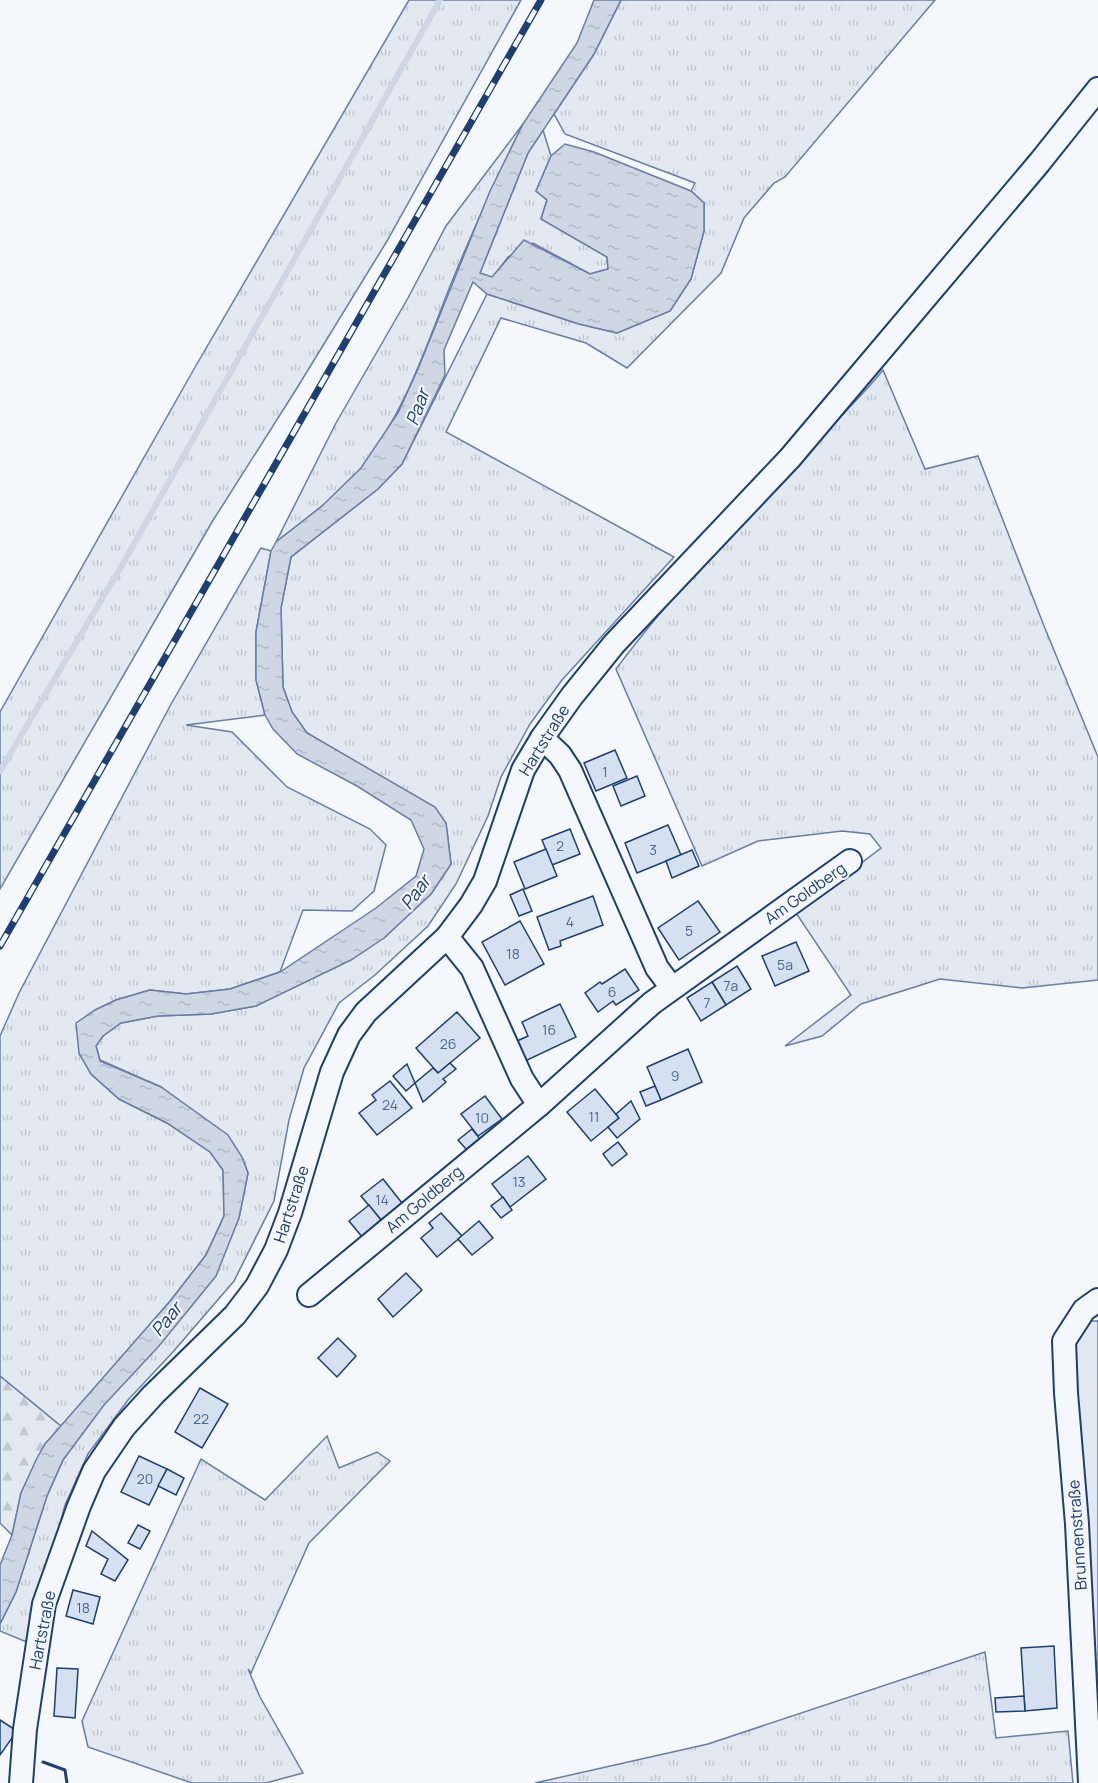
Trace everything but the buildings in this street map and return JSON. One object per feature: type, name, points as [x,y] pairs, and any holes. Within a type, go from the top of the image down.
[{"type":"street","name":"Hartstraße","points":[[21,1783],[25,1730],[44,1604],[94,1471],[124,1427],[234,1315],[256,1286],[276,1250],[290,1213],[332,1072],[349,1035],[366,1012],[447,937],[471,905],[485,881],[523,770],[542,738],[572,696],[614,645],[790,458],[1039,164],[1098,89]]},
{"type":"street","points":[[542,738],[560,755],[570,770],[657,968],[672,988]]},
{"type":"street","name":"Am Goldberg","points":[[309,1295],[539,1105],[652,1003],[850,861]]},
{"type":"street","points":[[447,937],[472,968],[522,1079],[539,1105]]},
{"type":"street","name":"Brunnenstraße","points":[[1090,1783],[1077,1524],[1064,1341],[1084,1310],[1098,1300]]},
{"type":"green space","points":[[409,0],[521,0],[387,241],[212,522],[0,889],[0,712],[194,369]]},
{"type":"green space","points":[[621,0],[935,0],[785,177],[774,183],[744,218],[721,273],[627,368],[586,343],[501,318],[446,432],[674,557],[562,680],[530,724],[501,777],[488,816],[456,884],[428,926],[375,975],[339,1003],[304,1068],[289,1120],[274,1201],[234,1281],[128,1400],[88,1454],[65,1505],[29,1643],[0,1631],[0,1624],[16,1592],[47,1496],[63,1460],[239,1218],[248,1173],[242,1157],[161,1087],[100,1060],[96,1046],[103,1036],[121,1023],[158,1016],[211,1014],[256,1006],[384,938],[431,894],[451,864],[446,823],[307,733],[292,712],[283,687],[281,608],[291,557],[378,489],[402,464],[487,294],[579,324],[617,333],[670,311],[691,279],[704,231],[704,203],[691,191],[695,183],[565,134],[554,114],[594,54]]},
{"type":"green space","points":[[523,124],[479,217],[415,374],[392,422],[354,477],[276,542],[336,423],[408,298],[446,226]]},
{"type":"green space","points":[[543,130],[551,156],[536,191],[547,200],[541,219],[607,257],[608,269],[590,274],[533,243],[508,257],[492,278],[480,273],[528,153]]},
{"type":"green space","points":[[883,370],[925,469],[978,456],[1098,757],[1098,980],[1022,988],[940,979],[861,1004],[822,1036],[785,1046],[851,995],[796,913],[881,848],[870,834],[842,831],[758,841],[702,866],[616,669],[712,553]]},
{"type":"green space","points":[[261,548],[271,551],[256,632],[256,680],[265,715],[186,725],[232,732],[287,787],[370,829],[386,845],[374,891],[352,911],[303,910],[280,972],[230,989],[186,994],[150,990],[116,1000],[95,1010],[79,1053],[91,1074],[119,1099],[167,1123],[210,1152],[223,1170],[224,1216],[206,1255],[171,1300],[62,1427],[0,1376],[0,1036],[19,993],[170,706]]},
{"type":"green space","points":[[1086,1321],[1098,1321],[1098,1783],[1075,1348]]},
{"type":"green space","points":[[0,1376],[62,1427],[45,1444],[21,1493],[12,1535],[0,1523]]},
{"type":"green space","points":[[327,1436],[339,1468],[377,1452],[390,1461],[309,1543],[251,1673],[248,1669],[260,1697],[303,1773],[266,1783],[192,1783],[88,1747],[82,1721],[201,1459],[265,1500]]},
{"type":"green space","points":[[985,1652],[996,1738],[1068,1731],[1073,1783],[535,1783],[708,1744]]},
{"type":"water","name":"Paar","points":[[594,0],[621,0],[594,54],[528,153],[480,273],[492,277],[524,240],[590,274],[608,269],[607,257],[541,219],[547,200],[536,191],[551,156],[565,144],[594,152],[691,191],[704,203],[704,231],[691,279],[670,311],[617,333],[579,324],[487,294],[473,282],[444,350],[445,375],[402,464],[378,489],[291,557],[281,608],[283,687],[292,712],[307,733],[435,807],[446,823],[451,864],[431,894],[384,938],[351,960],[256,1006],[211,1014],[158,1016],[121,1023],[103,1036],[96,1046],[100,1061],[161,1087],[228,1135],[242,1157],[248,1173],[239,1218],[216,1276],[159,1346],[104,1405],[63,1460],[47,1496],[16,1592],[0,1624],[0,1565],[12,1535],[21,1493],[36,1460],[45,1444],[171,1300],[206,1255],[224,1216],[223,1170],[210,1152],[167,1123],[119,1099],[91,1074],[79,1053],[76,1023],[116,1000],[150,990],[186,994],[230,989],[280,972],[376,908],[416,876],[424,849],[411,820],[357,786],[297,754],[273,729],[265,715],[256,680],[256,632],[271,551],[276,542],[322,506],[361,468],[398,413],[490,191],[523,124],[577,43]]},
{"type":"waterway","points":[[0,771],[125,560],[440,0]]},
{"type":"railway","points":[[0,946],[541,0]]},
{"type":"wall","points":[[43,1762],[65,1770],[67,1783]]}]
